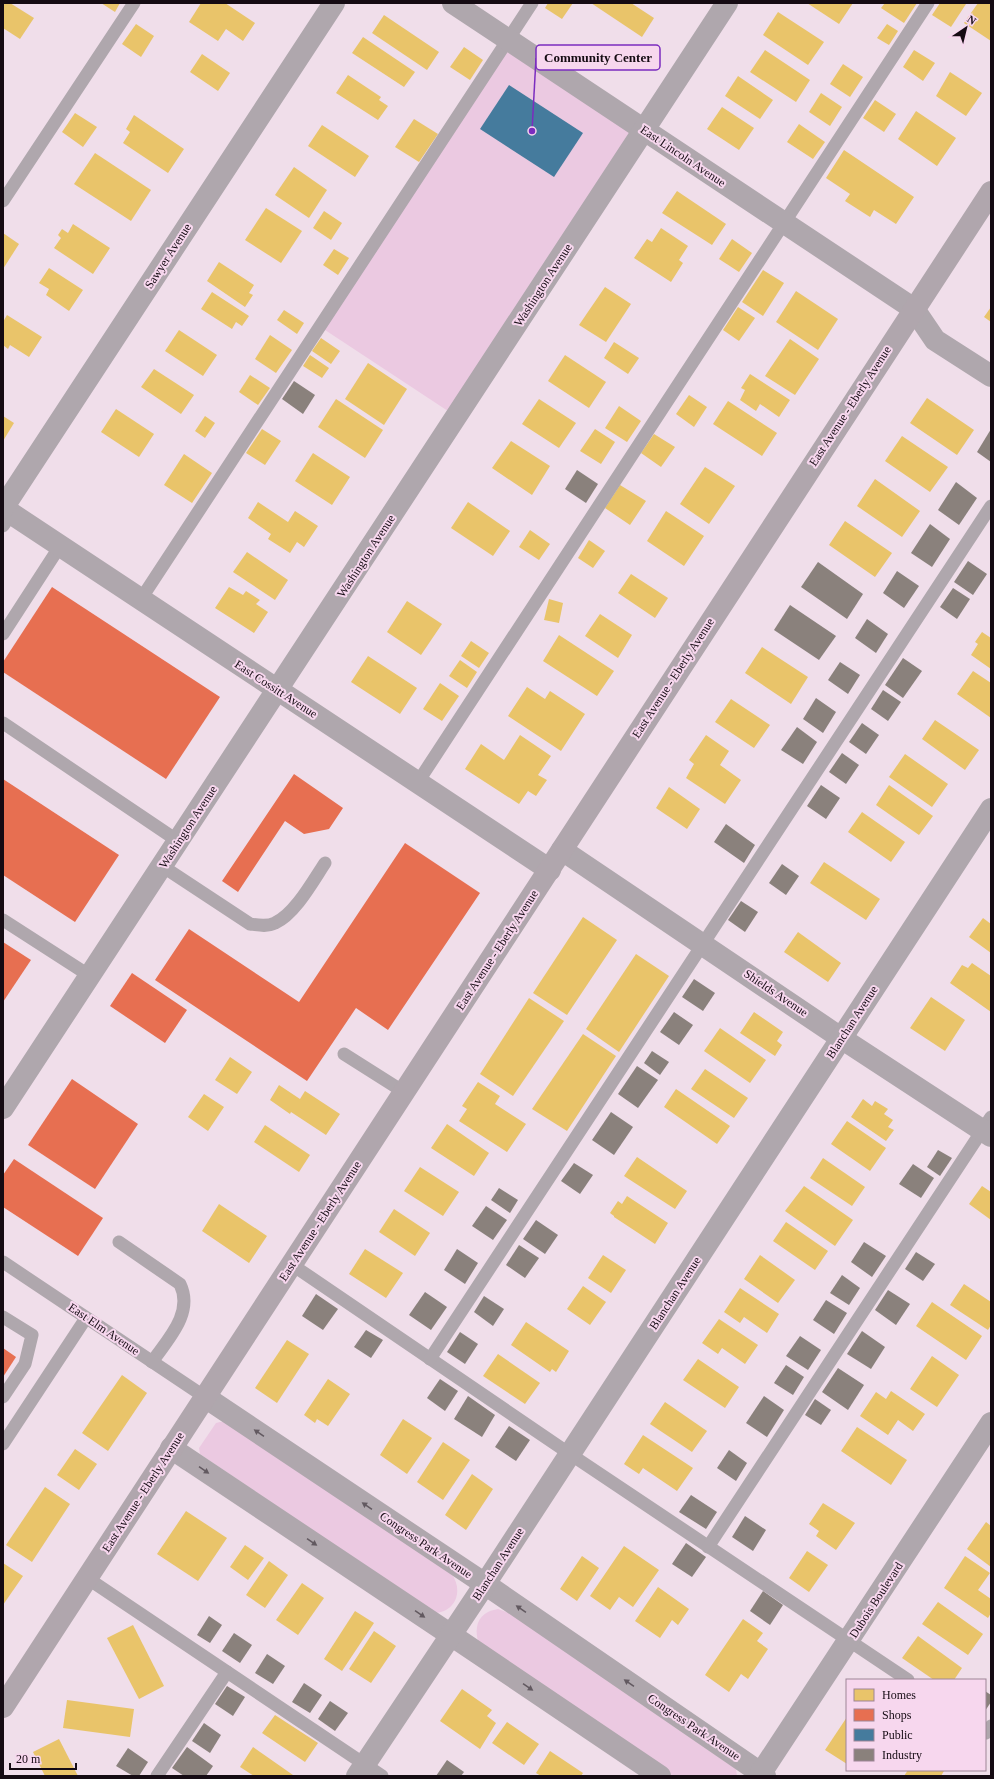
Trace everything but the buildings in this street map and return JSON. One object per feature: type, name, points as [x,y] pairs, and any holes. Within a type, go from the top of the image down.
[{"type":"main road","name":"East Avenue - Eberly Avenue","points":[[3,1707],[991,192]]},
{"type":"street","name":"Sawyer Avenue","points":[[5,514],[334,3]]},
{"type":"street","name":"East Lincoln Avenue","points":[[453,3],[914,309]]},
{"type":"street","name":"Washington Avenue","points":[[3,1108],[727,3]]},
{"type":"street","points":[[914,309],[935,340],[991,376]]},
{"type":"street","name":"East Cossitt Avenue","points":[[5,514],[60,546],[550,870]]},
{"type":"street","name":"Blanchan Avenue","points":[[368,1772],[451,1634],[991,809]]},
{"type":"street","name":"Shields Avenue","points":[[562,850],[704,944],[841,1038],[988,1128]]},
{"type":"street","name":"Congress Park Avenue","points":[[205,1397],[485,1584],[762,1775]]},
{"type":"street","name":"Dubois Boulevard","points":[[762,1775],[991,1423]]},
{"type":"street","points":[[171,1448],[451,1634],[660,1776]]},
{"type":"lane","points":[[3,201],[134,3]]},
{"type":"lane","points":[[141,599],[532,3]]},
{"type":"lane","points":[[418,782],[928,3]]},
{"type":"lane","points":[[430,1359],[991,506]]},
{"type":"lane","points":[[3,634],[60,546]]},
{"type":"lane","points":[[3,723],[178,841]]},
{"type":"lane","points":[[162,866],[250,924],[265,926],[275,923],[296,906],[325,863]]},
{"type":"lane","points":[[3,920],[90,976]]},
{"type":"lane","points":[[344,1054],[404,1092]]},
{"type":"lane","points":[[708,1547],[988,1128]]},
{"type":"lane","points":[[119,1242],[180,1284],[185,1294],[185,1307],[181,1319],[152,1362]]},
{"type":"lane","name":"East Elm Avenue","points":[[3,1262],[205,1397]]},
{"type":"lane","points":[[291,1264],[570,1454],[906,1679]]},
{"type":"lane","points":[[3,1317],[32,1335],[25,1364],[3,1397]]},
{"type":"lane","points":[[3,1444],[86,1318]]},
{"type":"lane","points":[[87,1578],[227,1672],[368,1772]]},
{"type":"lane","points":[[157,1776],[227,1672]]},
{"type":"shaded area","points":[[508,44],[640,130],[454,415],[322,328]]},
{"type":"shaded area","points":[[225,1422],[451,1573],[457,1586],[456,1599],[448,1609],[442,1612],[434,1613],[200,1454],[199,1448],[216,1423]]},
{"type":"shaded area","points":[[498,1609],[509,1613],[736,1769],[737,1776],[670,1776],[479,1644],[477,1638],[477,1626],[479,1621],[486,1613]]},
{"type":"place","name":"Community Center","points":[[532,131]]}]
